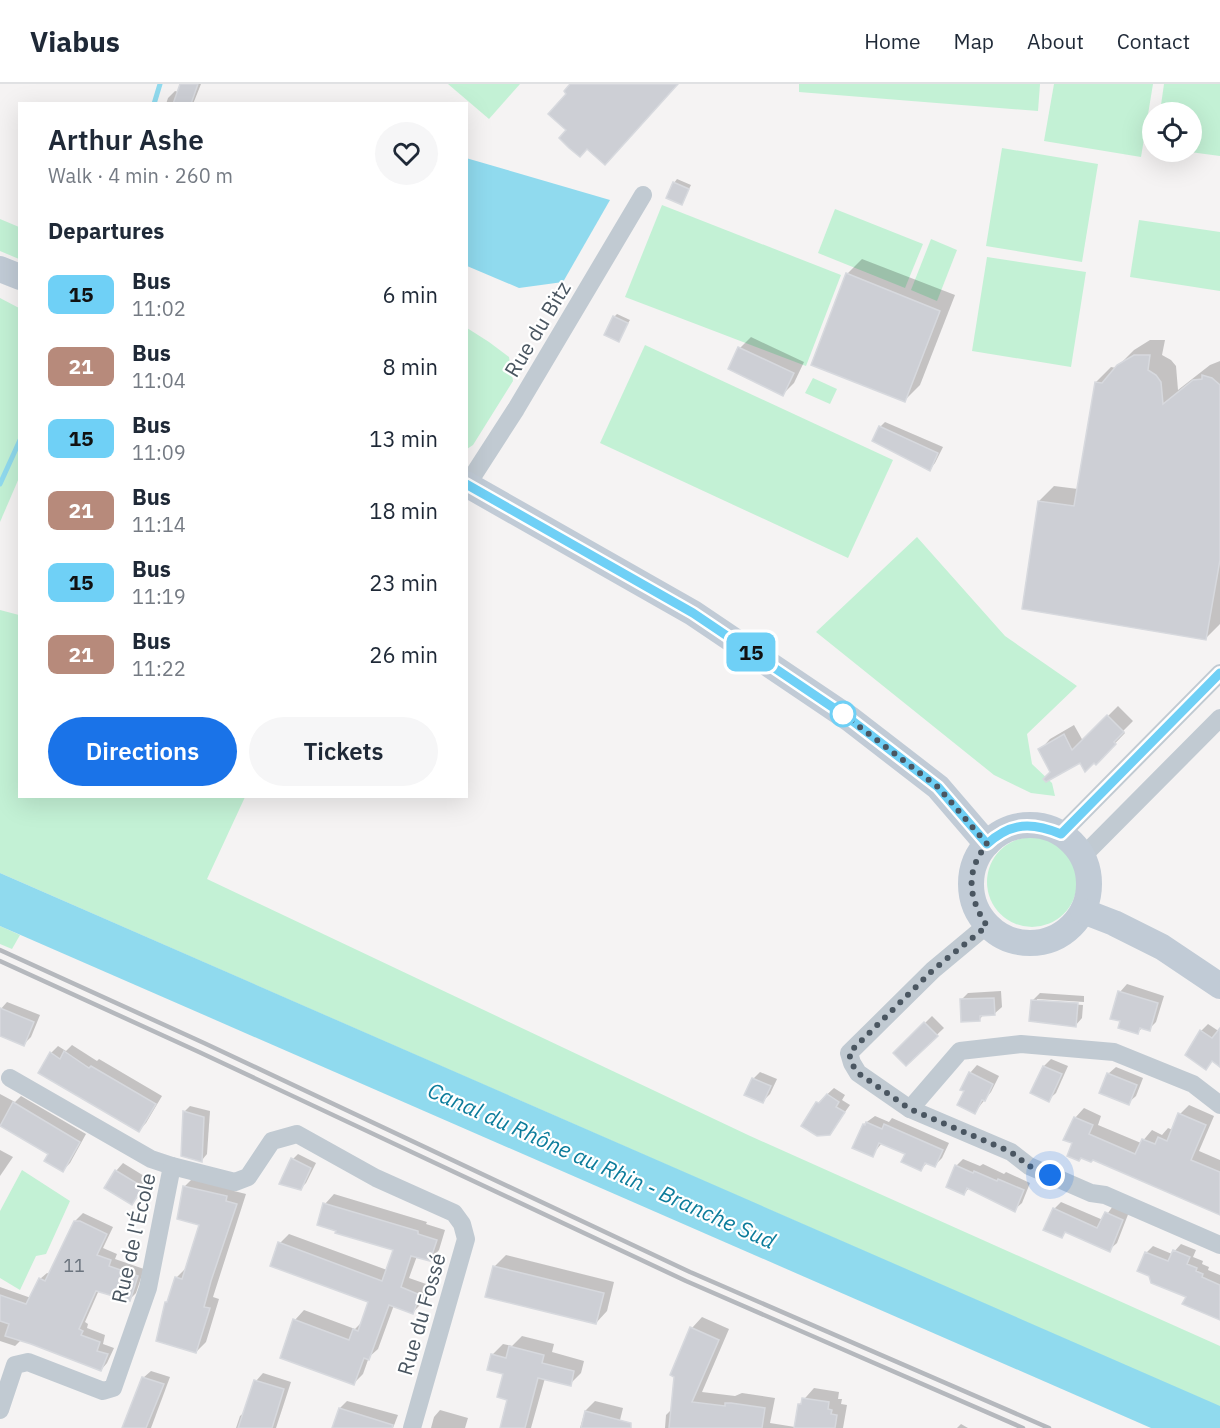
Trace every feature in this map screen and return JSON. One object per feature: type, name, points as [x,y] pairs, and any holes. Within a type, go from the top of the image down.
[{"type":"main road","points":[[0,269],[18,276]]},
{"type":"main road","points":[[468,485],[693,613],[840,712],[938,787],[987,844]]},
{"type":"main road","points":[[1026,825],[1043,826],[1061,834],[1076,846],[1087,868],[1089,894],[1083,912],[1059,937],[1045,942],[1020,943],[1007,939],[987,926],[973,901],[971,882],[973,868],[980,852],[996,836],[1012,828],[1026,825]]},
{"type":"main road","points":[[1083,912],[1114,923],[1162,947],[1220,986]]},
{"type":"street","name":"Rue du Bitz","points":[[468,482],[516,409],[643,195]]},
{"type":"street","points":[[1061,834],[1220,673]]},
{"type":"street","points":[[1083,856],[1220,718]]},
{"type":"street","points":[[987,926],[933,970],[849,1053],[858,1073],[910,1109],[1011,1152],[1029,1166],[1091,1193],[1105,1195],[1220,1245]]},
{"type":"street","points":[[910,1109],[960,1051],[1021,1044],[1114,1052],[1193,1084],[1220,1105]]},
{"type":"street","points":[[10,1078],[151,1159],[172,1166]]},
{"type":"street","name":"Rue du Fossé","points":[[172,1166],[235,1182],[248,1177],[272,1140],[297,1134],[376,1178],[454,1214],[462,1224],[465,1239],[412,1428]]},
{"type":"street","name":"Rue de l'École","points":[[0,1410],[15,1365],[28,1362],[103,1391],[113,1388],[148,1288],[172,1166]]},
{"type":"green space","points":[[448,84],[520,84],[489,119]]},
{"type":"green space","points":[[799,84],[1040,84],[1038,111],[799,92]]},
{"type":"green space","points":[[1054,84],[1153,84],[1150,102],[1142,102],[1141,157],[1044,141]]},
{"type":"green space","points":[[1164,84],[1220,84],[1220,156],[1202,154],[1202,102],[1161,102]]},
{"type":"green space","points":[[1002,148],[1098,164],[1082,262],[986,246]]},
{"type":"green space","points":[[662,205],[841,275],[806,366],[625,297]]},
{"type":"green space","points":[[835,209],[923,244],[905,288],[818,253]]},
{"type":"green space","points":[[0,219],[18,227],[18,259],[0,251]]},
{"type":"green space","points":[[1139,220],[1220,232],[1220,291],[1130,277]]},
{"type":"green space","points":[[931,239],[957,250],[937,301],[911,290]]},
{"type":"green space","points":[[987,257],[1086,272],[1071,367],[972,351]]},
{"type":"green space","points":[[0,298],[18,307],[18,480],[0,522]]},
{"type":"green space","points":[[468,329],[509,357],[513,381],[473,445],[468,448]]},
{"type":"green space","points":[[645,345],[893,460],[848,558],[600,443]]},
{"type":"green space","points":[[813,378],[837,389],[830,404],[805,393]]},
{"type":"green space","points":[[917,537],[1005,636],[1077,686],[1027,734],[1032,764],[1052,783],[1055,796],[1031,793],[994,775],[816,632]]},
{"type":"green space","points":[[0,610],[18,615],[18,798],[245,798],[207,879],[748,1135],[1220,1346],[1220,1407],[0,873]]},
{"type":"green space","points":[[1032,837],[1049,840],[1064,850],[1074,865],[1077,882],[1074,899],[1064,914],[1049,924],[1032,927],[1015,924],[1000,914],[990,899],[987,882],[990,865],[1000,850],[1015,840]]},
{"type":"green space","points":[[0,926],[20,935],[12,949],[0,944]]},
{"type":"green space","points":[[22,1170],[70,1201],[46,1254],[36,1256],[20,1290],[0,1278],[0,1211]]},
{"type":"water","points":[[468,159],[610,200],[563,282],[519,288],[468,266]]},
{"type":"water","name":"Canal du Rhône au Rhin - Branche Sud","points":[[0,873],[1220,1406],[1220,1428],[1151,1428],[0,926]]},
{"type":"building","points":[[180,84],[198,84],[192,102],[174,102]]},
{"type":"building","points":[[570,84],[678,84],[605,165],[587,149],[580,157],[569,148],[559,138],[566,130],[548,114],[566,94],[564,91]]},
{"type":"building","points":[[673,182],[689,189],[682,205],[666,198]]},
{"type":"building","points":[[846,273],[940,311],[905,402],[811,365]]},
{"type":"building","points":[[613,316],[628,323],[619,342],[604,335]]},
{"type":"building","points":[[738,347],[794,373],[783,396],[728,369]]},
{"type":"building","points":[[1134,355],[1150,355],[1148,370],[1161,382],[1163,404],[1193,380],[1202,379],[1202,375],[1212,378],[1220,385],[1220,560],[1206,640],[1022,609],[1038,501],[1074,506],[1095,382],[1102,383],[1117,365]]},
{"type":"building","points":[[879,426],[938,453],[930,471],[872,441]]},
{"type":"building","points":[[1107,715],[1124,732],[1114,742],[1116,744],[1096,765],[1094,763],[1085,772],[1080,763],[1046,782],[1043,779],[1050,772],[1038,749],[1064,734],[1072,750]]},
{"type":"building","points":[[1118,991],[1158,1003],[1150,1031],[1140,1028],[1138,1034],[1118,1028],[1120,1021],[1110,1019]]},
{"type":"building","points":[[994,998],[995,1015],[980,1016],[980,1021],[961,1022],[960,999]]},
{"type":"building","points":[[1031,1000],[1078,1003],[1076,1027],[1029,1021]]},
{"type":"building","points":[[0,1008],[34,1022],[24,1046],[0,1036]]},
{"type":"building","points":[[924,1022],[938,1036],[906,1066],[893,1053]]},
{"type":"building","points":[[1220,1028],[1220,1067],[1212,1061],[1206,1070],[1185,1055],[1200,1030],[1212,1038]]},
{"type":"building","points":[[64,1051],[89,1068],[91,1066],[156,1104],[139,1132],[38,1073],[50,1052],[60,1059]]},
{"type":"building","points":[[1043,1066],[1062,1074],[1049,1102],[1030,1093]]},
{"type":"building","points":[[969,1072],[993,1084],[985,1101],[982,1100],[975,1114],[957,1105],[964,1091],[960,1090]]},
{"type":"building","points":[[1107,1073],[1137,1085],[1129,1105],[1099,1093]]},
{"type":"building","points":[[752,1078],[771,1086],[763,1103],[744,1095]]},
{"type":"building","points":[[827,1094],[839,1102],[836,1107],[845,1112],[830,1135],[817,1136],[801,1126],[816,1102],[819,1103]]},
{"type":"building","points":[[13,1102],[80,1142],[63,1172],[44,1161],[48,1154],[0,1126]]},
{"type":"building","points":[[183,1111],[204,1117],[202,1162],[181,1156]]},
{"type":"building","points":[[1178,1113],[1206,1125],[1191,1160],[1220,1172],[1220,1215],[1093,1160],[1091,1162],[1081,1158],[1079,1161],[1067,1156],[1072,1143],[1063,1140],[1074,1117],[1093,1125],[1089,1134],[1135,1154],[1142,1139],[1155,1144],[1158,1137],[1167,1141]]},
{"type":"building","points":[[866,1122],[882,1129],[884,1124],[943,1150],[935,1167],[925,1163],[921,1171],[901,1162],[905,1154],[879,1143],[873,1157],[852,1148]]},
{"type":"building","points":[[291,1158],[311,1168],[301,1190],[279,1184]]},
{"type":"building","points":[[955,1165],[1024,1190],[1015,1212],[967,1188],[964,1195],[946,1187]]},
{"type":"building","points":[[115,1170],[143,1187],[132,1205],[104,1188]]},
{"type":"building","points":[[183,1186],[227,1196],[226,1201],[237,1204],[211,1281],[204,1307],[210,1308],[196,1353],[156,1341],[165,1302],[167,1302],[175,1277],[182,1279],[199,1225],[177,1219]]},
{"type":"building","points":[[323,1203],[418,1231],[418,1234],[437,1240],[430,1261],[411,1256],[401,1287],[420,1295],[413,1314],[389,1305],[369,1360],[364,1358],[354,1385],[280,1358],[293,1319],[349,1340],[353,1329],[358,1331],[368,1302],[270,1266],[278,1242],[382,1281],[393,1250],[335,1233],[336,1231],[317,1225]]},
{"type":"building","points":[[1053,1208],[1097,1228],[1105,1212],[1123,1220],[1110,1252],[1065,1232],[1062,1238],[1043,1230]]},
{"type":"building","points":[[74,1221],[80,1221],[107,1234],[97,1255],[111,1260],[109,1266],[138,1276],[130,1301],[96,1291],[79,1329],[83,1331],[81,1335],[100,1342],[97,1351],[108,1354],[101,1371],[5,1336],[9,1324],[0,1321],[0,1295],[26,1304],[39,1278],[45,1281]]},
{"type":"building","points":[[1173,1250],[1190,1257],[1187,1264],[1197,1268],[1196,1271],[1203,1274],[1202,1277],[1220,1285],[1220,1320],[1182,1304],[1186,1297],[1151,1283],[1149,1276],[1137,1271],[1145,1252],[1168,1261]]},
{"type":"building","points":[[493,1266],[604,1293],[596,1324],[485,1297]]},
{"type":"building","points":[[690,1327],[719,1340],[692,1402],[725,1406],[725,1403],[731,1403],[765,1408],[762,1428],[669,1428],[674,1377],[670,1375]]},
{"type":"building","points":[[509,1346],[544,1355],[542,1363],[574,1371],[571,1386],[538,1378],[525,1428],[500,1428],[507,1400],[497,1397],[503,1374],[487,1370],[491,1354],[506,1358]]},
{"type":"building","points":[[142,1377],[164,1384],[146,1428],[122,1428]]},
{"type":"building","points":[[254,1380],[284,1389],[272,1428],[238,1428]]},
{"type":"building","points":[[802,1398],[829,1402],[828,1409],[832,1410],[831,1414],[837,1415],[835,1428],[794,1428],[798,1404],[801,1404]]},
{"type":"building","points":[[339,1408],[393,1425],[392,1428],[332,1428]]},
{"type":"building","points":[[585,1411],[631,1423],[631,1428],[581,1428]]},
{"type":"waterway","points":[[155,102],[160,84]]},
{"type":"waterway","points":[[0,484],[18,444]]},
{"type":"railway","points":[[0,950],[204,1043],[690,1272],[1049,1428]]},
{"type":"railway","points":[[0,961],[686,1281],[1023,1428]]},
{"type":"bus line","name":"15","points":[[468,485],[693,613],[850,719],[938,787],[987,844],[996,836],[1012,828],[1026,825],[1043,826],[1061,834],[1220,673]]},
{"type":"route","points":[[843,714],[938,787],[987,844],[980,852],[973,868],[971,882],[973,901],[987,926],[933,970],[849,1053],[852,1064],[858,1073],[910,1109],[1011,1152],[1029,1166],[1050,1175]]}]
